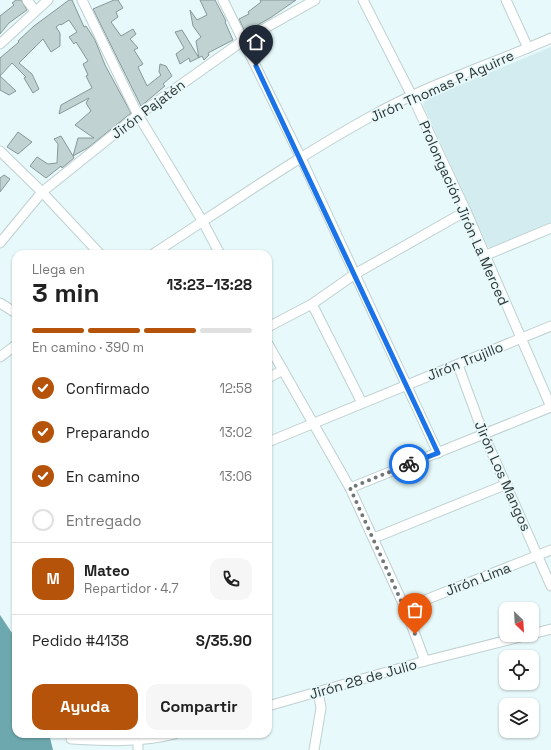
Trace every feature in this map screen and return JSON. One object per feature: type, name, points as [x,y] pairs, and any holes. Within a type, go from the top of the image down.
[{"type":"street","points":[[27,0],[35,11]]},
{"type":"street","points":[[0,44],[48,0]]},
{"type":"street","points":[[82,0],[138,115],[203,222],[218,250]]},
{"type":"street","points":[[223,0],[301,158],[438,453]]},
{"type":"street","name":"Jirón Pajatén","points":[[0,243],[42,192],[138,115],[244,40],[315,0]]},
{"type":"street","name":"Prolongación Jirón La Merced","points":[[363,0],[412,96],[466,211],[484,256],[551,407]]},
{"type":"street","points":[[506,0],[528,48]]},
{"type":"street","name":"Jirón Thomas P. Aguirre","points":[[159,250],[301,158],[368,118],[412,96],[551,38]]},
{"type":"street","points":[[0,151],[42,192],[96,250]]},
{"type":"street","points":[[272,325],[312,304],[355,274],[466,211]]},
{"type":"street","points":[[484,256],[551,228]]},
{"type":"street","points":[[0,303],[12,310]]},
{"type":"street","points":[[312,304],[362,403]]},
{"type":"street","name":"Jirón Trujillo","points":[[272,440],[551,326]]},
{"type":"street","points":[[0,357],[12,348]]},
{"type":"street","points":[[272,351],[350,488],[405,608],[425,661]]},
{"type":"street","name":"Jirón Los Mangos","points":[[458,365],[483,433],[507,484],[551,586]]},
{"type":"street","points":[[272,376],[283,370]]},
{"type":"street","points":[[350,488],[438,453],[483,433],[551,407]]},
{"type":"street","points":[[374,538],[507,484]]},
{"type":"street","name":"Jirón Lima","points":[[405,608],[551,550]]},
{"type":"street","points":[[539,632],[551,629]]},
{"type":"street","name":"Jirón 28 de Julio","points":[[272,705],[425,661],[500,642]]},
{"type":"street","points":[[314,750],[321,708],[318,691]]},
{"type":"street","points":[[70,739],[114,742],[133,738]]},
{"type":"street","points":[[138,738],[138,750]]},
{"type":"shaded area","points":[[551,47],[551,222],[493,249],[488,247],[423,105],[426,99]]},
{"type":"water","points":[[0,615],[12,633],[12,738],[50,738],[53,750],[0,750]]},
{"type":"building","points":[[16,0],[21,0],[27,10],[9,23],[0,34],[0,16],[14,5],[12,3]]},
{"type":"building","points":[[69,0],[72,0],[84,27],[86,26],[95,40],[105,65],[131,113],[89,147],[73,156],[78,138],[94,138],[75,125],[91,111],[86,103],[89,98],[59,114],[61,105],[92,88],[86,76],[88,75],[83,64],[88,61],[76,42],[74,44],[69,37],[77,32],[69,20],[56,27],[60,33],[60,46],[51,52],[43,39],[19,63],[32,74],[39,89],[33,93],[24,78],[26,77],[12,63],[0,76],[0,58],[19,42],[18,41],[34,26]]},
{"type":"building","points":[[114,0],[118,0],[123,8],[116,12],[118,17],[111,22],[121,36],[133,29],[136,34],[130,39],[138,48],[134,50],[143,64],[138,67],[147,86],[161,75],[159,72],[160,64],[166,66],[172,76],[163,84],[165,86],[141,106],[93,9]]},
{"type":"building","points":[[200,0],[215,0],[226,21],[225,22],[233,40],[208,53],[209,55],[204,60],[202,56],[199,58],[196,41],[201,37],[193,26],[190,10],[197,20],[207,15]]},
{"type":"building","points":[[260,0],[296,0],[270,18],[245,32],[239,19],[249,14],[248,12],[261,2]]},
{"type":"building","points":[[182,30],[199,58],[190,62],[189,58],[180,64],[176,54],[184,48],[175,32]]},
{"type":"building","points":[[0,76],[16,91],[9,95],[0,90]]},
{"type":"building","points":[[18,132],[32,142],[18,154],[7,147]]},
{"type":"building","points":[[61,136],[74,158],[46,178],[30,166],[37,157],[48,164],[57,163],[58,144],[54,139]]},
{"type":"building","points":[[4,175],[10,179],[0,192],[0,178]]},
{"type":"way so far","points":[[409,464],[350,488],[374,538],[415,634]]},
{"type":"route","points":[[256,66],[301,158],[438,453],[409,464]]}]
